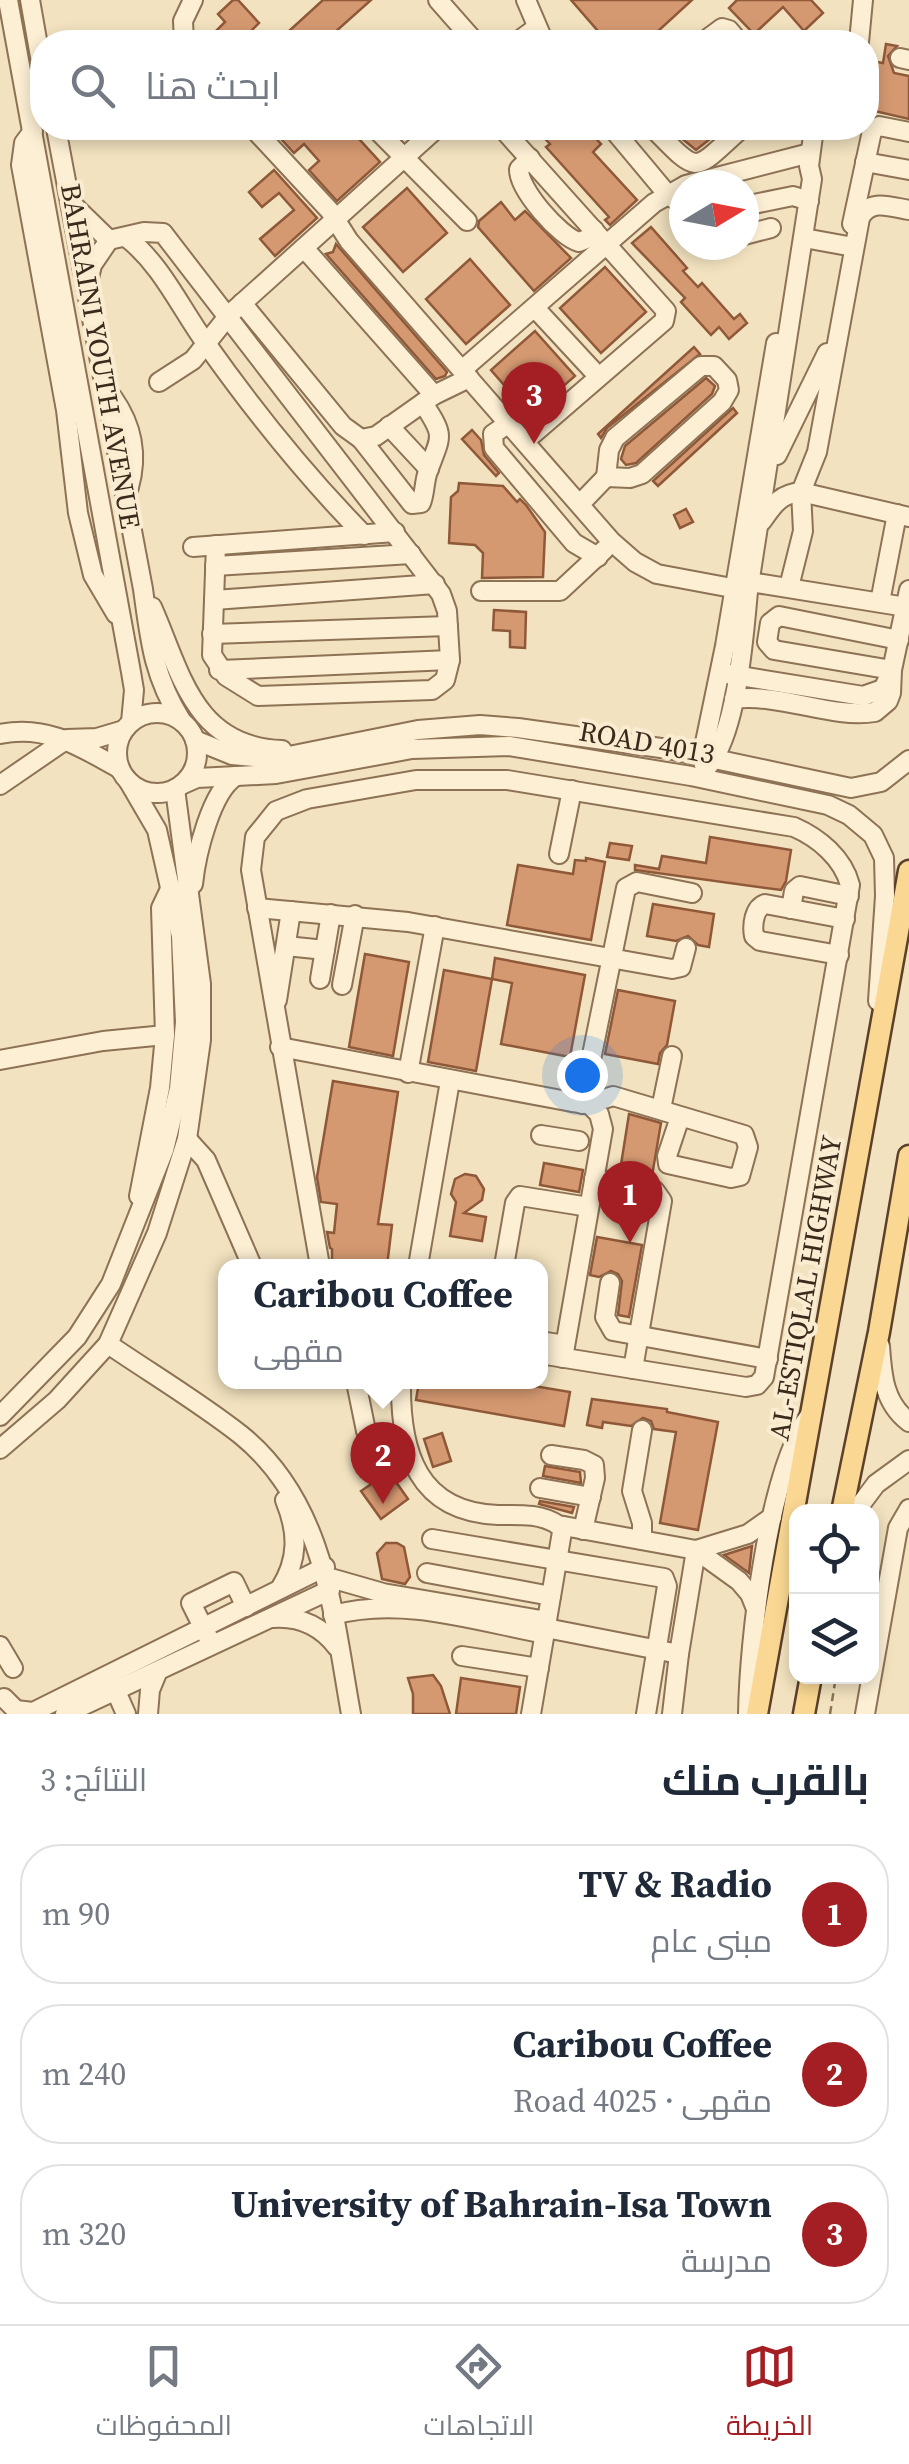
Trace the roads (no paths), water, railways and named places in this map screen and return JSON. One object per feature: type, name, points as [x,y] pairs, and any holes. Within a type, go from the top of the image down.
[{"type":"main road","name":"AL-ESTIQLAL HIGHWAY","points":[[758,1714],[909,871]]},
{"type":"main road","points":[[844,1504],[879,1332],[909,1156]]},
{"type":"main road","points":[[804,1714],[810,1684]]},
{"type":"street","points":[[30,0],[35,30]]},
{"type":"street","points":[[183,30],[183,21],[193,0]]},
{"type":"street","points":[[438,0],[465,30]]},
{"type":"street","points":[[526,0],[538,30]]},
{"type":"street","points":[[843,0],[860,20]]},
{"type":"street","points":[[860,30],[863,0]]},
{"type":"street","points":[[0,32],[9,6]]},
{"type":"street","name":"BAHRAINI YOUTH AVENUE","points":[[9,6],[30,117]]},
{"type":"street","points":[[0,58],[19,68]]},
{"type":"street","points":[[879,128],[909,132]]},
{"type":"street","name":"BAHRAINI YOUTH AVENUE","points":[[35,140],[134,690],[127,726]]},
{"type":"street","name":"BAHRAINI YOUTH AVENUE","points":[[59,140],[156,673],[181,720]]},
{"type":"street","points":[[264,140],[330,211],[349,242],[634,562],[657,574],[744,587],[789,586],[880,602],[908,598],[888,701],[875,712],[729,675]]},
{"type":"street","points":[[386,140],[467,221]]},
{"type":"street","points":[[159,382],[193,360],[235,309],[423,140]]},
{"type":"street","points":[[513,140],[661,302],[666,316],[525,441]]},
{"type":"street","points":[[625,140],[669,182]]},
{"type":"street","points":[[664,140],[694,165],[728,140]]},
{"type":"street","points":[[705,769],[729,675],[804,199],[812,179],[812,140]]},
{"type":"street","points":[[769,470],[823,366],[871,140]]},
{"type":"street","points":[[759,172],[810,159]]},
{"type":"street","points":[[864,162],[909,170]]},
{"type":"street","points":[[361,438],[376,436],[466,374],[648,208],[669,198]]},
{"type":"street","points":[[759,204],[804,199]]},
{"type":"street","points":[[744,587],[769,470],[804,238],[804,199]]},
{"type":"street","points":[[73,205],[149,256],[207,345],[333,503],[364,535]]},
{"type":"street","points":[[789,586],[803,531],[801,492],[817,452],[862,213],[874,205],[909,210]]},
{"type":"street","points":[[759,230],[771,228]]},
{"type":"street","points":[[88,289],[92,265],[118,238],[144,232],[164,233],[342,426],[361,438],[412,504],[421,503],[440,440],[428,399],[304,248]]},
{"type":"street","points":[[804,238],[848,246]]},
{"type":"street","points":[[534,308],[597,376]]},
{"type":"street","points":[[216,545],[212,655],[219,670],[251,694],[289,697],[432,690],[445,680],[450,660],[446,604],[435,584],[235,309]]},
{"type":"street","points":[[580,504],[606,477],[608,450],[619,434],[696,368],[714,366],[729,386],[722,402],[642,474],[606,477]]},
{"type":"street","points":[[509,423],[493,434],[494,448],[574,544],[598,557]]},
{"type":"street","points":[[389,426],[429,469]]},
{"type":"street","points":[[759,525],[784,494],[801,492],[903,515],[880,602]]},
{"type":"street","points":[[193,547],[395,532]]},
{"type":"street","points":[[482,591],[560,591],[612,541]]},
{"type":"street","points":[[216,566],[411,554]]},
{"type":"street","points":[[214,600],[435,584]]},
{"type":"street","points":[[143,589],[182,685],[205,716],[237,739],[255,746],[318,750]]},
{"type":"street","points":[[892,670],[774,650],[768,642],[770,623],[775,617],[783,617],[899,640]]},
{"type":"street","points":[[212,634],[448,626]]},
{"type":"street","points":[[219,670],[450,660]]},
{"type":"street","points":[[668,749],[718,722],[734,699],[729,675]]},
{"type":"street","points":[[734,699],[762,696],[832,701]]},
{"type":"street","points":[[0,734],[33,731],[67,739],[96,738],[150,713],[161,712],[181,720],[196,740],[194,770],[178,787],[151,793],[67,739]]},
{"type":"street","points":[[718,722],[738,752],[762,769]]},
{"type":"street","name":"ROAD 4013","points":[[196,740],[232,755],[284,758],[418,730],[480,725],[553,731],[668,749],[705,769],[828,805],[849,815],[873,835],[886,878],[874,1056]]},
{"type":"street","points":[[0,1416],[77,1337],[111,1284],[171,1126],[183,1054],[182,950],[157,830],[125,775],[117,748],[127,726]]},
{"type":"street","points":[[0,784],[67,739]]},
{"type":"street","name":"ROAD 4013","points":[[178,787],[198,778],[276,774],[412,749],[468,745],[509,746],[705,769],[762,769],[862,788],[890,778],[909,760]]},
{"type":"street","points":[[192,919],[194,877],[203,836],[224,787],[236,776]]},
{"type":"street","points":[[319,1259],[251,870],[256,837],[264,822],[291,804],[386,784],[447,778],[508,780],[794,827],[818,841],[839,861],[846,872],[848,896],[764,1378],[752,1387],[634,1369],[548,1344]]},
{"type":"street","points":[[0,1449],[57,1400],[108,1344],[158,1233],[187,1139],[201,1040],[201,984],[178,787]]},
{"type":"street","points":[[559,854],[572,790]]},
{"type":"street","points":[[541,1135],[572,1140],[623,894],[631,884],[644,882],[692,893]]},
{"type":"street","points":[[140,1206],[138,1190],[154,1129],[165,1035],[161,908],[171,886]]},
{"type":"street","points":[[791,908],[794,891],[800,886],[848,896]]},
{"type":"street","points":[[838,954],[760,941],[754,936],[757,911],[761,905],[845,919]]},
{"type":"street","points":[[257,908],[435,926],[675,970],[682,964],[686,948]]},
{"type":"street","points":[[275,1016],[291,911]]},
{"type":"street","points":[[320,980],[330,914]]},
{"type":"street","points":[[342,985],[356,916]]},
{"type":"street","points":[[408,1073],[435,926]]},
{"type":"street","points":[[286,946],[324,950]]},
{"type":"street","points":[[0,1060],[103,1041],[165,1035]]},
{"type":"street","points":[[280,1047],[581,1103],[613,1096],[660,1108],[744,1136],[748,1147],[740,1176],[731,1178],[668,1164],[680,1117]]},
{"type":"street","points":[[660,1108],[672,1056]]},
{"type":"street","points":[[419,1259],[450,1081]]},
{"type":"street","points":[[564,1351],[603,1129],[599,1114],[581,1103]]},
{"type":"street","points":[[187,1139],[206,1160],[249,1259]]},
{"type":"street","points":[[594,1179],[654,1191],[662,1200],[634,1369]]},
{"type":"street","points":[[505,1259],[515,1203],[520,1196],[589,1208]]},
{"type":"street","points":[[610,1283],[606,1322],[618,1333],[768,1359]]},
{"type":"street","points":[[879,1332],[886,1393],[909,1422]]},
{"type":"street","points":[[108,1344],[241,1435],[272,1467],[303,1514],[327,1578],[351,1714]]},
{"type":"street","points":[[548,1353],[564,1351]]},
{"type":"street","points":[[357,1389],[366,1430]]},
{"type":"street","points":[[401,1389],[412,1460],[427,1489],[454,1506],[544,1528],[561,1526],[696,1550],[739,1581],[756,1609]]},
{"type":"street","points":[[748,1714],[756,1609],[772,1516],[793,1445],[810,1415]]},
{"type":"street","points":[[642,1430],[632,1491],[642,1523],[642,1540]]},
{"type":"street","points":[[551,1455],[594,1465],[583,1530]]},
{"type":"street","points":[[861,1504],[876,1484],[909,1460]]},
{"type":"street","points":[[272,1467],[292,1516],[296,1541],[292,1566],[280,1589]]},
{"type":"street","points":[[540,1488],[591,1497]]},
{"type":"street","points":[[865,1714],[898,1528],[909,1509]]},
{"type":"street","points":[[696,1550],[748,1534],[772,1516]]},
{"type":"street","points":[[531,1714],[561,1526]]},
{"type":"street","points":[[432,1540],[664,1578],[667,1586],[646,1714]]},
{"type":"street","points":[[672,1714],[696,1550]]},
{"type":"street","points":[[427,1573],[551,1596]]},
{"type":"street","points":[[1,1696],[16,1710],[33,1712],[112,1683],[158,1673],[273,1618],[327,1578]]},
{"type":"street","points":[[65,1714],[203,1628],[280,1589],[327,1578],[679,1654]]},
{"type":"street","points":[[212,1647],[191,1604],[234,1582],[246,1607]]},
{"type":"street","points":[[334,1616],[360,1609],[408,1608],[546,1628]]},
{"type":"street","points":[[273,1618],[311,1624],[340,1650]]},
{"type":"street","points":[[0,1646],[13,1668]]},
{"type":"street","points":[[462,1656],[539,1668]]},
{"type":"street","points":[[148,1714],[150,1690],[158,1673]]},
{"type":"street","points":[[112,1683],[126,1714]]},
{"type":"place","name":"University of Bahrain-Isa Town","points":[[534,444]]},
{"type":"place","name":"TV & Radio","points":[[630,1243]]},
{"type":"place","name":"Caribou Coffee","points":[[383,1504]]}]
